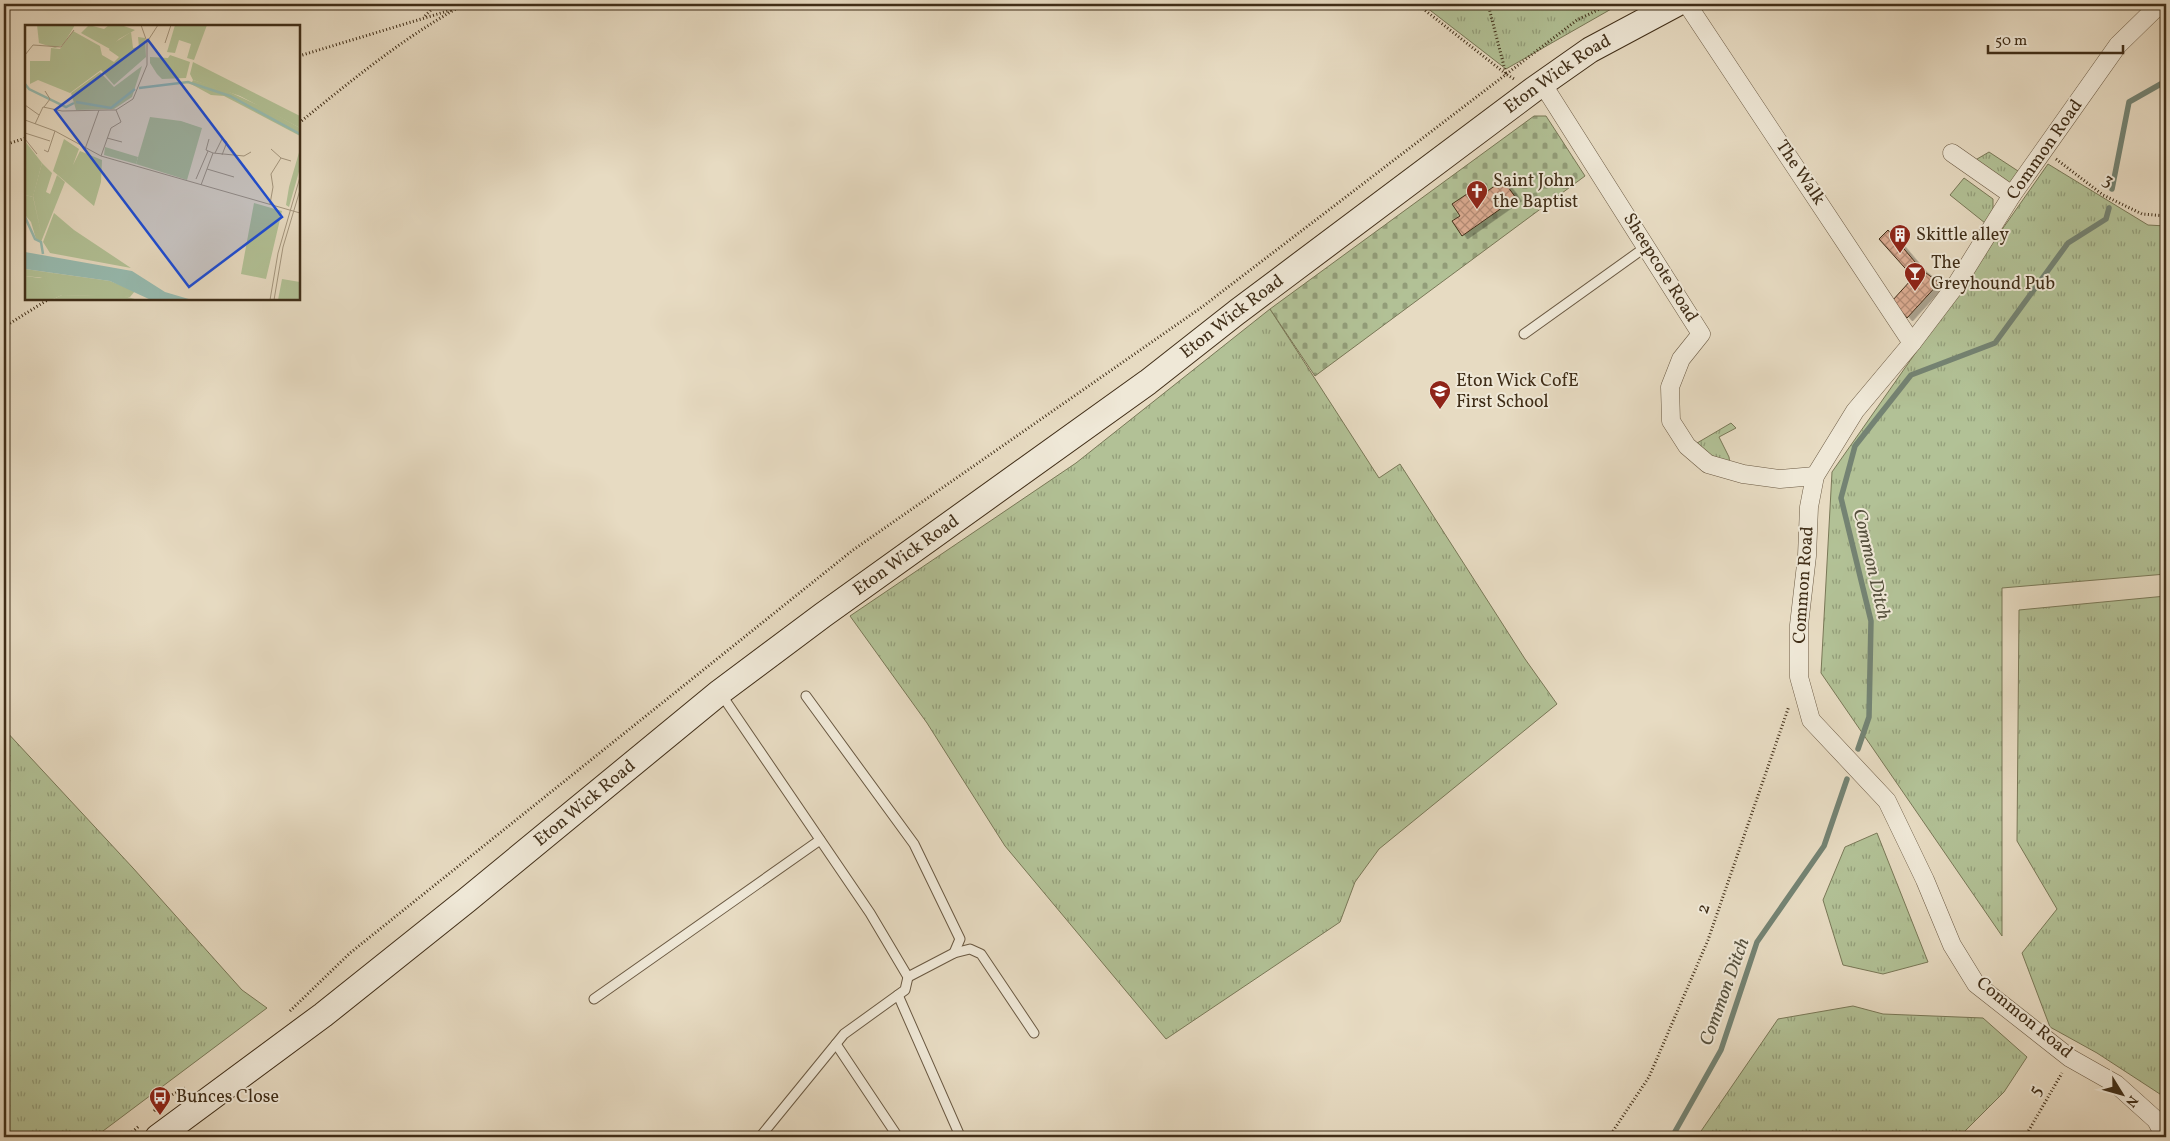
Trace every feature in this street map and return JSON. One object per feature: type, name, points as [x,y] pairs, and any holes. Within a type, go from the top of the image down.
[{"type":"main road","name":"Eton Wick Road","points":[[173,1133],[375,973],[720,692],[823,615],[1148,382],[1538,86],[1590,50],[1676,4]]},
{"type":"street","name":"The Walk","points":[[1687,4],[1912,343]]},
{"type":"street","name":"Common Road","points":[[2160,4],[2118,44],[2012,195],[1956,285],[1912,343],[1855,411],[1815,476],[1809,507],[1807,556],[1799,625],[1799,677],[1811,720],[1887,801],[1925,880],[1952,945],[1976,984],[2070,1058],[2116,1084],[2161,1121],[2165,1137]]},
{"type":"street","name":"Sheepcote Road","points":[[1538,86],[1646,246],[1700,334],[1681,359],[1670,388],[1671,422],[1687,446],[1708,464],[1743,474],[1780,479],[1815,476]]},
{"type":"street","points":[[1952,153],[2012,195]]},
{"type":"lane","points":[[1524,334],[1646,246]]},
{"type":"lane","points":[[720,692],[870,913],[908,977],[905,990],[844,1034],[760,1137]]},
{"type":"lane","points":[[806,696],[914,844],[960,938],[954,953]]},
{"type":"lane","points":[[594,999],[820,840]]},
{"type":"lane","points":[[908,977],[954,953],[970,949],[981,954],[1034,1033]]},
{"type":"lane","points":[[898,995],[960,1136],[956,1137]]},
{"type":"lane","points":[[836,1044],[898,1137]]},
{"type":"path","points":[[424,18],[437,4]]},
{"type":"path","points":[[455,4],[458,8]]},
{"type":"path","points":[[300,123],[335,94],[428,26],[465,4]]},
{"type":"path","points":[[1417,4],[1506,74],[1538,86]]},
{"type":"path","points":[[1488,4],[1506,74]]},
{"type":"path","points":[[300,56],[458,8]]},
{"type":"path","points":[[4,145],[25,138]]},
{"type":"path","name":"3","points":[[2044,150],[2103,195],[2142,214],[2166,216]]},
{"type":"path","points":[[4,327],[47,300]]},
{"type":"path","name":"2","points":[[1609,1137],[1649,1077],[1708,940],[1799,677]]},
{"type":"path","name":"5","points":[[2025,1137],[2070,1058]]},
{"type":"green space","points":[[1422,4],[1620,4],[1506,69]]},
{"type":"green space","points":[[1534,116],[1546,116],[1585,176],[1315,376],[1270,309]]},
{"type":"green space","points":[[1989,152],[2018,171],[2012,183],[1999,187],[1972,162]]},
{"type":"green space","points":[[2048,164],[2148,225],[2166,226],[2166,574],[2002,588],[2002,936],[1821,673],[1832,472]]},
{"type":"green space","points":[[1964,178],[1993,199],[1993,211],[1985,223],[1950,195]]},
{"type":"green space","points":[[1270,309],[1379,478],[1400,464],[1525,659],[1557,704],[1379,849],[1355,882],[1340,922],[1166,1039],[1005,846],[927,723],[850,616],[1076,463]]},
{"type":"green space","points":[[1731,423],[1736,428],[1719,437],[1729,457],[1730,465],[1692,446]]},
{"type":"green space","points":[[2166,596],[2166,1098],[2097,1053],[2050,1027],[2022,953],[2057,909],[2017,841],[2019,610]]},
{"type":"green space","points":[[4,729],[133,868],[242,990],[267,1008],[95,1137],[15,1137],[4,1124]]},
{"type":"green space","points":[[1877,833],[1928,962],[1883,974],[1843,965],[1823,900],[1845,847]]},
{"type":"green space","points":[[1853,1006],[1883,1014],[1983,1018],[2027,1057],[2004,1092],[1959,1137],[1697,1137],[1778,1019]]},
{"type":"building","name":"Saint John the Baptist","points":[[1503,180],[1516,198],[1462,236],[1452,221],[1460,216],[1452,204],[1467,194],[1472,202]]},
{"type":"building","name":"Skittle alley","points":[[1888,230],[1921,269],[1913,277],[1879,239]]},
{"type":"building","name":"The Greyhound Pub","points":[[1921,269],[1939,283],[1907,318],[1892,301]]},
{"type":"waterway","name":"Common Ditch","points":[[2112,189],[2129,102],[2166,81]]},
{"type":"waterway","name":"Common Ditch","points":[[1858,749],[1869,717],[1871,621],[1841,498],[1855,446],[1911,375],[1995,343],[2068,243],[2106,219],[2109,208]]},
{"type":"waterway","name":"Common Ditch","points":[[1672,1137],[1721,1050],[1757,942],[1824,846],[1847,779]]},
{"type":"place","name":"Saint John the Baptist","points":[[1477,210]]},
{"type":"place","name":"Skittle alley","points":[[1900,254]]},
{"type":"place","name":"The Greyhound Pub","points":[[1915,292]]},
{"type":"place","name":"Eton Wick CofE First School","points":[[1440,410]]},
{"type":"place","name":"Bunces Close","points":[[160,1116]]}]
